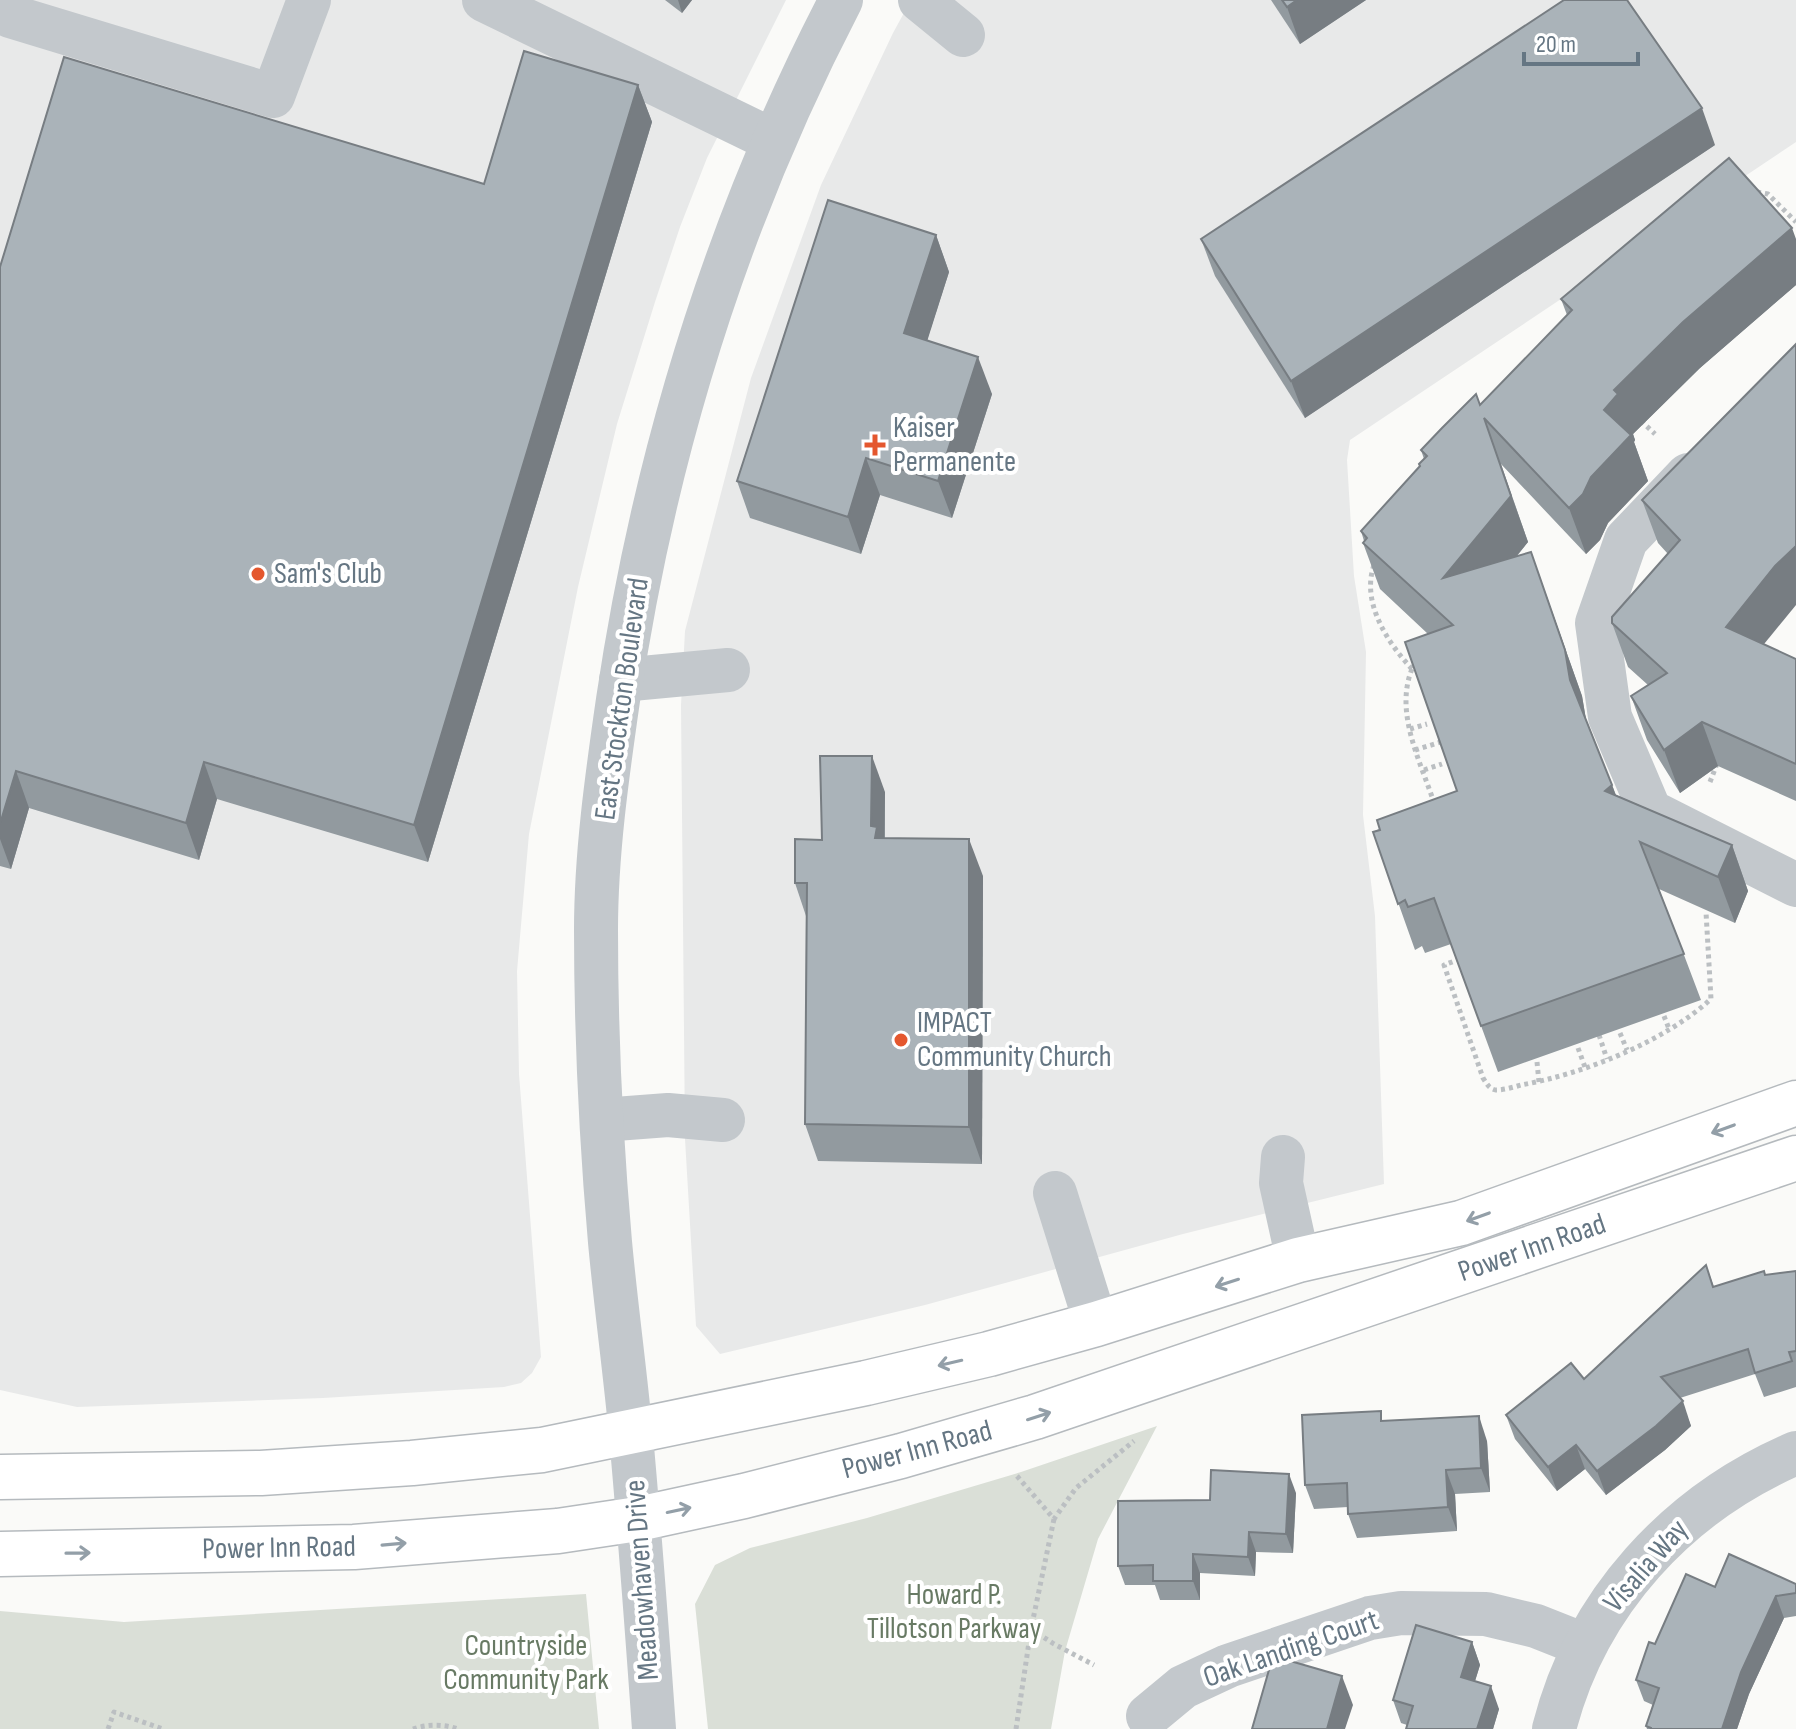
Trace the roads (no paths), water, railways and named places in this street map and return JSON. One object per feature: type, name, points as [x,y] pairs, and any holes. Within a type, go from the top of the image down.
[{"type":"main road","name":"Power Inn Road","points":[[0,1477],[261,1473],[412,1463],[542,1450],[631,1432],[989,1354],[1096,1324],[1298,1260],[1461,1223],[1796,1103]]},
{"type":"main road","name":"Power Inn Road","points":[[0,1554],[354,1547],[558,1531],[638,1519],[901,1456],[1035,1417],[1796,1158]]},
{"type":"street","points":[[10,16],[273,96],[309,0]]},
{"type":"street","points":[[484,0],[774,141]]},
{"type":"street","name":"East Stockton Boulevard","points":[[631,1432],[610,1238],[602,1120],[596,929],[601,843],[621,680],[648,534],[674,425],[740,225],[774,141],[841,0]]},
{"type":"street","points":[[920,0],[963,35]]},
{"type":"street","points":[[1716,445],[1626,540],[1597,623],[1610,717],[1650,811],[1796,885]]},
{"type":"street","points":[[621,680],[728,670]]},
{"type":"street","points":[[602,1120],[668,1115],[723,1120]]},
{"type":"street","points":[[1283,1157],[1281,1183],[1298,1260]]},
{"type":"street","points":[[1055,1193],[1096,1324]]},
{"type":"street","name":"Meadowhaven Drive","points":[[631,1432],[654,1729]]},
{"type":"street","name":"Visalia Way","points":[[1554,1729],[1559,1707],[1584,1645],[1615,1596],[1666,1536],[1733,1484],[1796,1453]]},
{"type":"street","name":"Oak Landing Court","points":[[1148,1716],[1183,1687],[1228,1666],[1370,1618],[1401,1613],[1486,1614],[1536,1626],[1584,1645]]},
{"type":"place","name":"Kaiser Permanente","points":[[875,445]]},
{"type":"place","name":"Sam's Club","points":[[258,574]]},
{"type":"place","name":"IMPACT Community Church","points":[[901,1040]]},
{"type":"park label","name":"Howard P. Tillotson Parkway","points":[[954,1612]]},
{"type":"park label","name":"Countryside Community Park","points":[[526,1663]]}]
